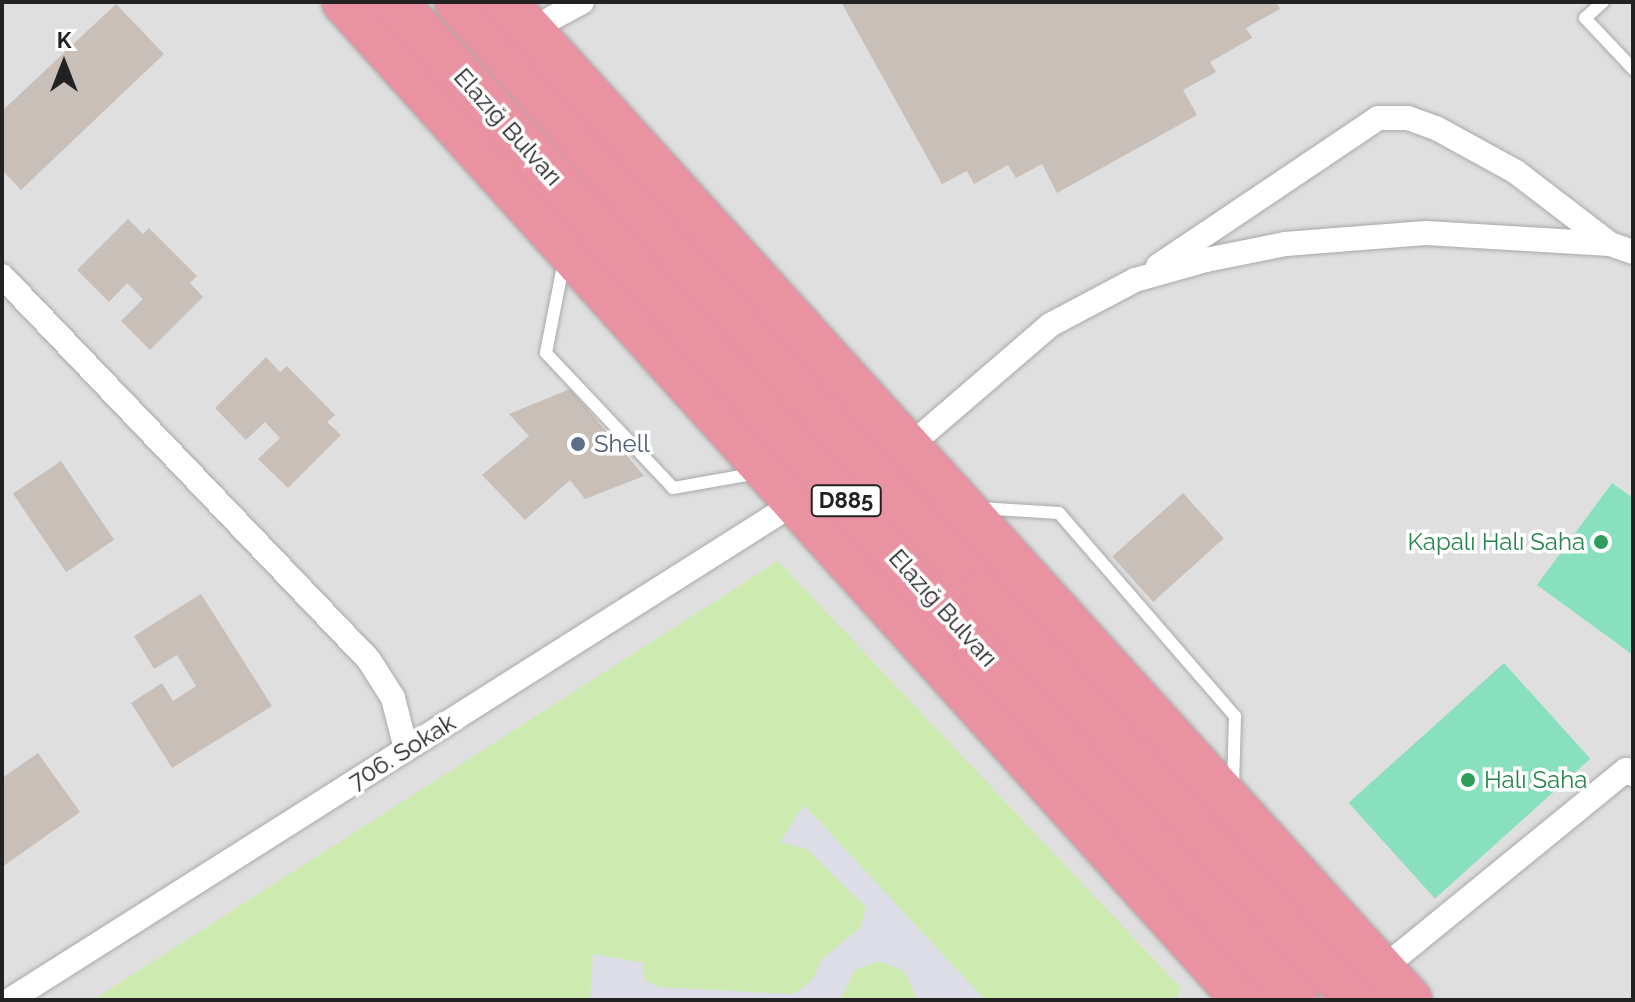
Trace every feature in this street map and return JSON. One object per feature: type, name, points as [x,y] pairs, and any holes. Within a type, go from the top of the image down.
[{"type":"highway","points":[[344,2],[779,488],[1244,1000]]},
{"type":"highway","name":"Elazığ Bulvarı","points":[[395,2],[1297,1000]]},
{"type":"highway","name":"Elazığ Bulvarı","points":[[457,2],[983,593],[1383,990]]},
{"type":"highway","points":[[518,16],[1233,808],[1383,990]]},
{"type":"street","points":[[518,16],[582,2]]},
{"type":"street","points":[[906,449],[1050,325],[1135,280],[1378,118],[1408,118],[1436,128],[1516,172],[1610,244]]},
{"type":"street","points":[[1135,280],[1285,244],[1349,237],[1426,233],[1610,244],[1633,252]]},
{"type":"street","points":[[2,276],[369,660],[393,698],[406,749]]},
{"type":"street","name":"706. Sokak","points":[[10,1000],[48,990],[406,749],[779,488]]},
{"type":"street","points":[[1383,990],[1626,770],[1633,774]]},
{"type":"lane","points":[[1603,2],[1585,18],[1633,69]]},
{"type":"lane","points":[[566,250],[546,353],[673,488],[779,488]]},
{"type":"lane","points":[[959,507],[1059,513],[1235,716],[1233,808]]},
{"type":"shaded area","points":[[2,2],[1633,2],[1633,1000],[2,1000]]},
{"type":"shaded area","points":[[804,805],[985,1000],[918,1000],[904,971],[879,961],[855,970],[840,1000],[590,1000],[593,954],[644,963],[644,980],[659,987],[794,994],[812,980],[822,959],[861,927],[866,907],[807,849],[780,842]]},
{"type":"green space","name":"Kapalı Halı Saha","points":[[1612,483],[1633,498],[1633,655],[1537,585]]},
{"type":"green space","points":[[778,561],[1181,988],[1176,1000],[93,1000]]},
{"type":"green space","name":"Halı Saha","points":[[1504,663],[1590,759],[1435,899],[1349,803]]},
{"type":"building","points":[[841,2],[1276,2],[1280,9],[1246,28],[1252,38],[1210,62],[1216,72],[1183,90],[1197,115],[1057,193],[1042,164],[1016,178],[1008,165],[974,184],[967,171],[942,184]]},
{"type":"building","points":[[116,4],[164,54],[21,190],[2,170],[2,111]]},
{"type":"building","points":[[128,219],[143,234],[149,228],[197,276],[190,283],[203,297],[150,350],[121,321],[143,299],[127,283],[109,302],[77,270]]},
{"type":"building","points":[[266,357],[280,372],[287,366],[335,415],[327,422],[341,435],[288,488],[258,459],[280,438],[265,422],[246,440],[215,408]]},
{"type":"building","points":[[570,389],[644,476],[585,499],[570,480],[525,520],[482,475],[529,436],[509,414]]},
{"type":"building","points":[[61,461],[114,540],[66,572],[13,493]]},
{"type":"building","points":[[1183,493],[1224,538],[1153,602],[1112,557]]},
{"type":"building","points":[[201,594],[272,706],[172,768],[131,703],[162,683],[173,701],[196,686],[177,655],[154,669],[134,636]]},
{"type":"building","points":[[38,753],[80,812],[2,867],[2,778]]},
{"type":"place","name":"Shell","points":[[578,444]]},
{"type":"place","name":"Kapalı Halı Saha","points":[[1601,542]]},
{"type":"place","name":"Halı Saha","points":[[1468,780]]}]
